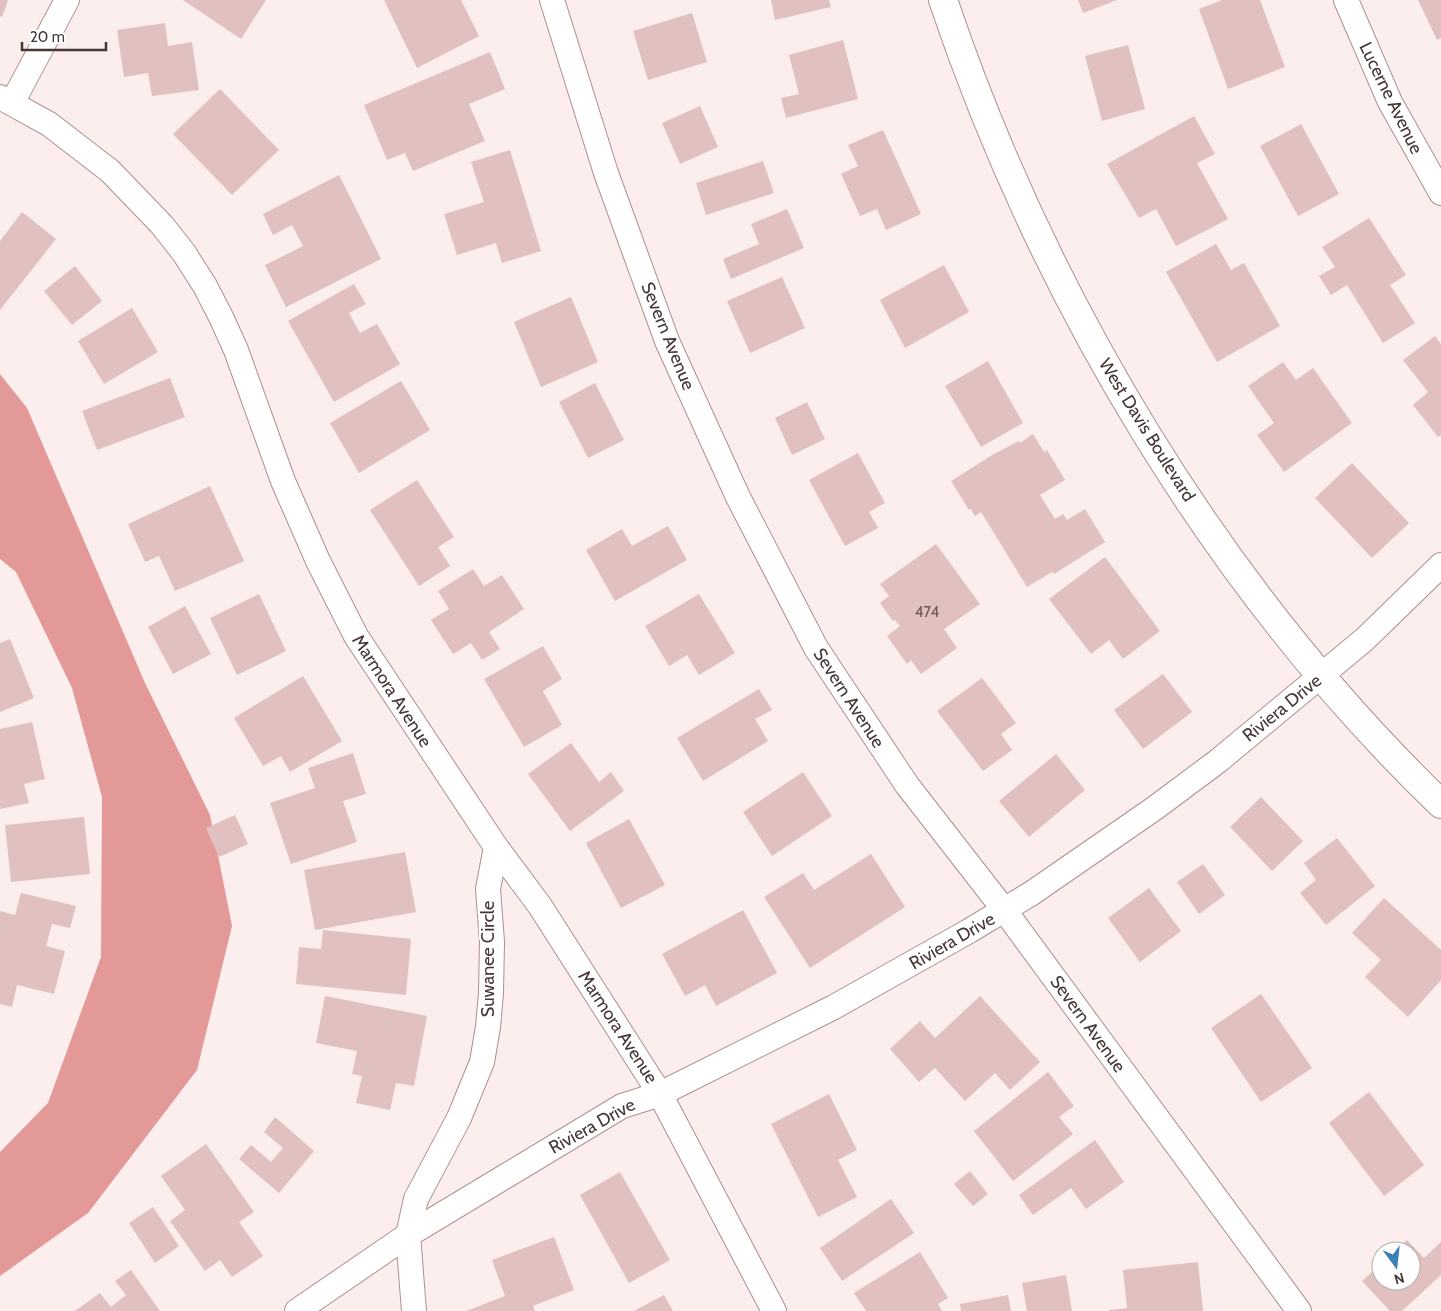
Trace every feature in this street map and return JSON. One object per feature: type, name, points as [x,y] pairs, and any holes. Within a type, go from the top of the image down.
[{"type":"street","points":[[6,100],[68,0]]},
{"type":"street","name":"Severn Avenue","points":[[552,0],[606,173],[667,341],[738,497],[816,648],[907,785],[1005,911],[1299,1311]]},
{"type":"street","name":"West Davis Boulevard","points":[[943,0],[966,68],[1012,180],[1062,283],[1117,385],[1168,468],[1226,554],[1320,677],[1441,804]]},
{"type":"street","name":"Lucerne Avenue","points":[[1346,0],[1390,102],[1441,193]]},
{"type":"street","name":"Marmora Avenue","points":[[6,100],[49,124],[110,171],[162,225],[184,253],[205,286],[236,350],[283,481],[318,561],[356,636],[496,847],[540,906],[660,1094],[774,1311]]},
{"type":"street","name":"Riviera Drive","points":[[408,1235],[622,1106],[660,1094],[834,1007],[1005,911],[1155,808],[1218,761],[1365,639],[1441,565]]},
{"type":"street","name":"Suwanee Circle","points":[[414,1311],[408,1235],[416,1199],[459,1118],[482,1062],[491,993],[492,942],[488,889],[496,847]]},
{"type":"street","points":[[297,1311],[408,1235]]},
{"type":"shaded area","points":[[0,374],[27,408],[145,683],[210,815],[232,926],[197,1070],[88,1213],[0,1276],[0,1152],[48,1103],[101,957],[102,797],[72,688],[16,572],[0,559]]},
{"type":"building","points":[[0,0],[8,0],[2,17],[0,16]]},
{"type":"building","points":[[183,0],[266,0],[241,39]]},
{"type":"building","points":[[384,0],[461,0],[479,36],[417,68]]},
{"type":"building","points":[[771,0],[829,0],[831,7],[775,20]]},
{"type":"building","points":[[1078,0],[1117,0],[1083,13]]},
{"type":"building","points":[[1222,0],[1260,0],[1285,67],[1228,89],[1199,9]]},
{"type":"building","points":[[1418,0],[1441,0],[1441,38],[1437,40]]},
{"type":"building","points":[[692,13],[707,62],[648,80],[633,31]]},
{"type":"building","points":[[165,23],[168,46],[192,42],[199,90],[152,96],[148,73],[124,77],[117,30]]},
{"type":"building","points":[[843,40],[858,99],[786,118],[781,98],[799,94],[789,55]]},
{"type":"building","points":[[1128,45],[1145,109],[1102,121],[1085,56]]},
{"type":"building","points":[[490,52],[505,89],[469,104],[485,141],[413,171],[405,153],[387,160],[364,105]]},
{"type":"building","points":[[220,89],[279,150],[232,195],[173,134]]},
{"type":"building","points":[[700,106],[718,147],[680,164],[662,123]]},
{"type":"building","points":[[1194,116],[1215,154],[1197,163],[1228,219],[1176,246],[1156,209],[1139,218],[1107,164]]},
{"type":"building","points":[[1301,124],[1339,194],[1298,216],[1260,146]]},
{"type":"building","points":[[883,130],[921,214],[886,230],[877,209],[860,216],[841,174],[858,166],[848,145]]},
{"type":"building","points":[[510,150],[541,251],[502,263],[496,243],[457,255],[444,214],[484,202],[471,162]]},
{"type":"building","points":[[763,161],[774,193],[706,215],[696,183]]},
{"type":"building","points":[[339,175],[381,259],[286,307],[265,265],[303,246],[292,225],[273,235],[263,214]]},
{"type":"building","points":[[787,209],[804,248],[731,279],[723,259],[759,244],[751,224]]},
{"type":"building","points":[[22,212],[56,239],[0,310],[0,241]]},
{"type":"building","points":[[1369,218],[1406,275],[1390,285],[1415,323],[1383,343],[1347,285],[1331,295],[1319,276],[1335,267],[1322,247]]},
{"type":"building","points":[[1216,244],[1231,270],[1244,263],[1280,326],[1217,362],[1166,272]]},
{"type":"building","points":[[944,265],[969,312],[905,348],[880,300]]},
{"type":"building","points":[[75,266],[102,301],[72,325],[44,291]]},
{"type":"building","points":[[782,277],[805,328],[750,353],[727,301]]},
{"type":"building","points":[[354,284],[366,304],[349,313],[360,333],[377,324],[400,364],[334,402],[288,321]]},
{"type":"building","points":[[571,297],[598,362],[541,387],[514,322]]},
{"type":"building","points":[[132,308],[158,352],[104,384],[78,341]]},
{"type":"building","points":[[1435,336],[1441,344],[1441,435],[1438,437],[1413,405],[1428,392],[1403,360]]},
{"type":"building","points":[[988,361],[1023,423],[981,447],[945,386]]},
{"type":"building","points":[[1283,362],[1296,380],[1313,368],[1352,423],[1284,472],[1257,435],[1274,423],[1248,386]]},
{"type":"building","points":[[170,378],[185,417],[97,450],[82,411]]},
{"type":"building","points":[[401,381],[430,430],[359,473],[330,423]]},
{"type":"building","points":[[595,383],[624,440],[588,458],[559,402]]},
{"type":"building","points":[[807,402],[825,439],[792,455],[775,418]]},
{"type":"building","points":[[1033,434],[1044,452],[1047,450],[1065,480],[1040,495],[1055,519],[1063,514],[1067,520],[1085,509],[1105,542],[1054,574],[1052,572],[1027,587],[981,512],[975,516],[971,509],[969,510],[951,481],[994,454],[1019,441],[1020,443]]},
{"type":"building","points":[[858,453],[885,503],[869,512],[878,528],[845,546],[809,480]]},
{"type":"building","points":[[1352,463],[1409,523],[1372,558],[1315,498]]},
{"type":"building","points":[[417,480],[454,537],[438,547],[450,566],[419,586],[370,510]]},
{"type":"building","points":[[210,486],[244,561],[175,591],[159,556],[145,562],[128,524]]},
{"type":"building","points":[[668,526],[687,560],[615,601],[586,550],[622,529],[632,546]]},
{"type":"building","points":[[936,544],[980,604],[944,629],[957,648],[921,674],[911,660],[907,664],[887,636],[900,626],[895,620],[893,621],[880,603],[889,596],[880,584]]},
{"type":"building","points":[[1105,557],[1160,631],[1123,659],[1109,640],[1091,654],[1049,599]]},
{"type":"building","points":[[473,569],[484,586],[502,575],[524,609],[489,632],[500,649],[482,660],[471,643],[453,654],[431,620],[449,609],[438,591]]},
{"type":"building","points":[[259,594],[286,651],[237,675],[210,618]]},
{"type":"building","points":[[699,594],[735,653],[699,675],[687,655],[669,666],[645,626]]},
{"type":"building","points":[[185,606],[211,654],[173,674],[148,627]]},
{"type":"building","points":[[10,639],[34,698],[0,712],[0,643]]},
{"type":"building","points":[[543,646],[562,679],[543,691],[562,725],[524,747],[484,679]]},
{"type":"building","points":[[1163,674],[1192,712],[1143,749],[1114,710]]},
{"type":"building","points":[[303,676],[342,741],[290,772],[281,756],[263,766],[234,718]]},
{"type":"building","points":[[982,678],[1016,723],[1001,734],[1012,750],[983,771],[937,711]]},
{"type":"building","points":[[759,689],[772,710],[755,719],[768,741],[703,781],[677,738]]},
{"type":"building","points":[[32,722],[45,779],[24,784],[29,803],[0,809],[0,729]]},
{"type":"building","points":[[571,743],[599,782],[611,772],[624,791],[570,831],[528,774]]},
{"type":"building","points":[[353,753],[366,794],[343,801],[357,842],[291,864],[270,803],[315,788],[308,768]]},
{"type":"building","points":[[1056,754],[1085,790],[1029,837],[999,801]]},
{"type":"building","points":[[803,772],[832,816],[772,856],[743,812]]},
{"type":"building","points":[[1261,797],[1303,841],[1272,871],[1230,827]]},
{"type":"building","points":[[235,815],[248,844],[219,857],[206,828]]},
{"type":"building","points":[[84,817],[90,874],[11,882],[5,825]]},
{"type":"building","points":[[629,819],[665,885],[621,908],[586,843]]},
{"type":"building","points":[[1337,838],[1375,886],[1326,925],[1300,893],[1316,880],[1304,863]]},
{"type":"building","points":[[405,852],[416,912],[315,930],[304,870]]},
{"type":"building","points":[[871,854],[905,907],[810,968],[764,897],[803,873],[814,890]]},
{"type":"building","points":[[1203,864],[1225,895],[1199,914],[1177,882]]},
{"type":"building","points":[[1149,888],[1181,931],[1140,962],[1108,918]]},
{"type":"building","points":[[21,893],[76,906],[70,928],[52,924],[46,946],[65,951],[54,994],[17,985],[12,1007],[0,1004],[0,911],[15,915]]},
{"type":"building","points":[[1384,898],[1441,950],[1441,980],[1408,1017],[1365,977],[1381,960],[1352,933]]},
{"type":"building","points":[[743,910],[777,973],[716,1006],[705,985],[685,996],[662,954]]},
{"type":"building","points":[[323,930],[411,939],[406,995],[296,984],[299,947],[321,949]]},
{"type":"building","points":[[1261,994],[1312,1068],[1261,1102],[1211,1028]]},
{"type":"building","points":[[325,996],[427,1016],[414,1086],[396,1083],[390,1110],[356,1103],[362,1076],[352,1074],[357,1051],[316,1043]]},
{"type":"building","points":[[980,996],[1040,1062],[1010,1090],[995,1073],[965,1101],[935,1068],[919,1082],[890,1049],[920,1021],[935,1038]]},
{"type":"building","points":[[1048,1072],[1074,1106],[1059,1117],[1073,1134],[1013,1181],[974,1131]]},
{"type":"building","points":[[1369,1092],[1424,1165],[1384,1196],[1329,1123]]},
{"type":"building","points":[[829,1094],[857,1150],[838,1160],[857,1197],[818,1217],[771,1124]]},
{"type":"building","points":[[275,1117],[314,1151],[279,1193],[239,1159],[251,1145],[271,1162],[283,1148],[264,1132]]},
{"type":"building","points":[[1095,1140],[1124,1182],[1086,1209],[1071,1188],[1033,1215],[1019,1195]]},
{"type":"building","points":[[206,1144],[254,1212],[239,1222],[263,1256],[232,1277],[220,1260],[205,1271],[170,1221],[185,1210],[161,1176]]},
{"type":"building","points":[[970,1171],[988,1194],[973,1206],[954,1184]]},
{"type":"building","points":[[620,1172],[670,1260],[629,1283],[580,1195]]},
{"type":"building","points":[[891,1199],[914,1233],[842,1281],[820,1248]]},
{"type":"building","points":[[153,1207],[179,1246],[155,1263],[129,1223]]},
{"type":"building","points":[[554,1237],[574,1290],[533,1306],[535,1311],[466,1311],[505,1296],[492,1260]]},
{"type":"building","points":[[1441,1242],[1441,1275],[1402,1311],[1390,1311],[1371,1291],[1421,1291],[1421,1255],[1424,1258]]},
{"type":"building","points":[[920,1252],[948,1298],[938,1304],[942,1311],[866,1311],[854,1293]]},
{"type":"building","points":[[1198,1262],[1203,1311],[1109,1311],[1127,1308],[1123,1270]]},
{"type":"building","points":[[131,1270],[160,1311],[75,1311],[100,1293],[111,1307],[126,1295],[115,1281]]},
{"type":"building","points":[[1371,1273],[1371,1291],[1362,1281]]},
{"type":"building","points":[[1066,1275],[1072,1311],[1027,1311],[1022,1283]]},
{"type":"building","points":[[664,1295],[673,1311],[634,1311]]},
{"type":"building","points":[[1008,1295],[1011,1311],[961,1311],[960,1304]]}]
